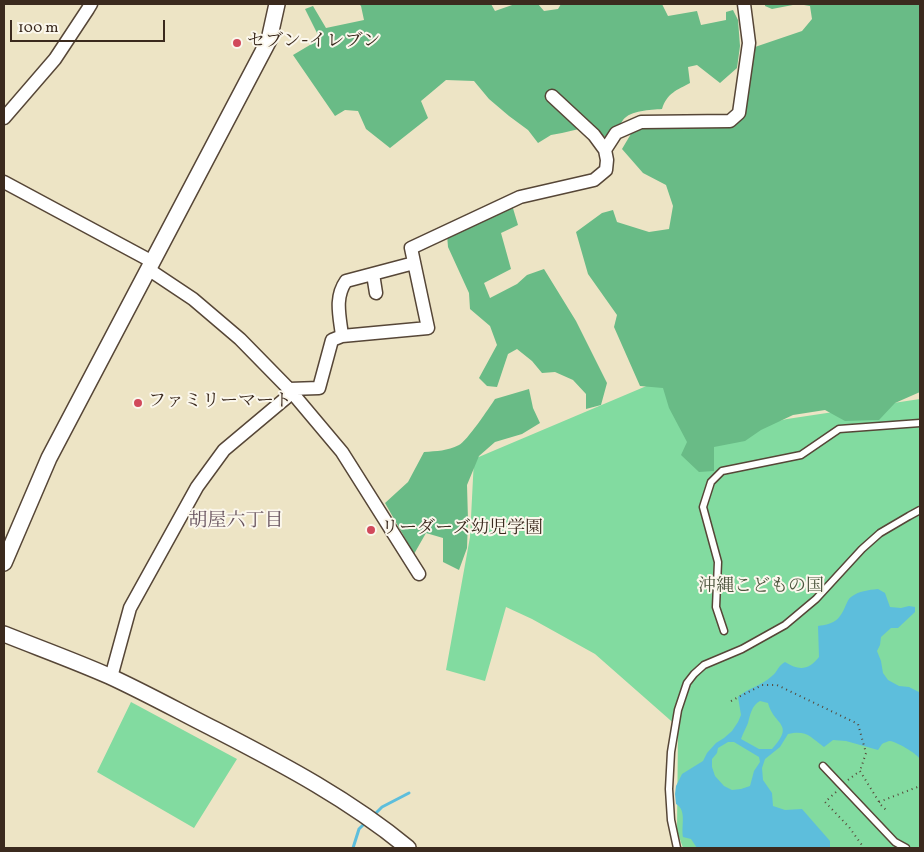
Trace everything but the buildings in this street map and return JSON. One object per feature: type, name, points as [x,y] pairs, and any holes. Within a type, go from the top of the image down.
[{"type":"street","points":[[4,118],[55,59],[91,4]]},
{"type":"street","points":[[4,563],[49,458],[268,40],[277,4]]},
{"type":"street","points":[[605,150],[616,133],[641,122],[730,121],[739,114],[749,43],[744,4]]},
{"type":"street","points":[[289,389],[319,388],[332,340],[342,336],[428,328],[411,248],[520,197],[594,180],[606,170],[605,150],[594,135],[552,96]]},
{"type":"street","points":[[4,182],[150,265],[240,339],[289,389],[342,452],[419,574]]},
{"type":"street","points":[[342,336],[338,304],[341,288],[346,281],[414,263]]},
{"type":"street","points":[[373,274],[376,293]]},
{"type":"street","points":[[110,676],[130,608],[198,488],[224,450],[286,398],[289,389]]},
{"type":"street","points":[[4,634],[110,676],[269,757],[307,778],[370,819],[408,848]]},
{"type":"lane","points":[[724,631],[716,607],[718,562],[703,507],[711,482],[722,471],[801,455],[839,429],[920,423]]},
{"type":"lane","points":[[677,848],[671,820],[669,789],[671,752],[678,710],[687,683],[704,665],[742,649],[785,625],[816,599],[868,543],[880,533],[920,510]]},
{"type":"lane","points":[[823,766],[895,842],[906,848]]},
{"type":"path","points":[[731,700],[762,686],[777,685],[858,724],[866,753],[860,771]]},
{"type":"path","points":[[879,802],[920,786]]},
{"type":"green space","points":[[359,4],[491,4],[495,11],[515,4],[538,4],[544,11],[558,9],[561,4],[662,4],[668,16],[697,11],[701,25],[726,20],[726,12],[733,10],[738,20],[740,46],[737,68],[720,83],[697,65],[688,67],[690,83],[670,96],[662,109],[641,111],[626,117],[621,123],[612,143],[552,91],[579,129],[551,135],[538,143],[528,130],[489,99],[474,81],[446,80],[421,101],[428,118],[390,148],[366,129],[358,111],[345,110],[335,116],[293,55],[320,39],[305,9],[313,6],[326,28],[364,20]]},
{"type":"green space","points":[[765,4],[798,4],[772,9],[765,6]]},
{"type":"green space","points":[[798,4],[920,4],[920,392],[895,403],[879,420],[845,421],[825,410],[793,415],[761,430],[745,441],[714,447],[714,471],[699,472],[681,455],[687,442],[669,408],[663,388],[640,386],[614,327],[617,315],[588,274],[576,232],[602,213],[613,210],[617,222],[649,232],[669,229],[673,206],[666,185],[643,173],[622,149],[638,122],[742,117],[752,48],[802,31],[812,19],[810,6]]},
{"type":"green space","points":[[512,205],[518,225],[501,233],[511,269],[484,283],[490,298],[517,284],[527,275],[544,269],[576,321],[607,383],[601,405],[586,409],[586,394],[573,380],[555,372],[542,373],[532,361],[517,349],[508,354],[497,387],[487,386],[479,378],[497,345],[490,326],[470,309],[469,293],[448,247],[447,235]]},
{"type":"green space","name":"沖縄こどもの国","points":[[663,379],[693,440],[787,419],[920,399],[920,848],[683,848],[677,831],[678,727],[595,654],[532,619],[506,607],[485,681],[446,670],[470,537],[474,459]]},
{"type":"green space","points":[[529,389],[533,408],[540,423],[522,434],[495,442],[479,456],[467,485],[467,548],[459,570],[443,562],[443,538],[426,533],[414,554],[385,503],[408,482],[424,452],[446,450],[459,445],[472,431],[495,399]]},
{"type":"green space","points":[[131,702],[237,759],[194,828],[97,772]]},
{"type":"water","points":[[878,589],[885,593],[890,607],[915,607],[915,612],[898,628],[891,628],[881,637],[877,651],[883,673],[888,680],[899,686],[909,687],[920,694],[920,759],[906,748],[890,741],[882,744],[878,750],[846,741],[833,740],[824,747],[804,734],[788,734],[780,747],[765,759],[762,768],[763,780],[772,793],[773,806],[785,810],[802,809],[830,841],[830,848],[697,848],[691,839],[683,837],[683,814],[676,804],[676,786],[682,774],[703,761],[716,743],[732,731],[741,715],[738,697],[768,679],[785,662],[799,668],[811,665],[819,657],[818,626],[832,623],[838,619],[849,599],[854,595]],"holes":[[[760,701],[768,703],[783,729],[779,741],[772,749],[759,749],[741,739],[752,710]],[[728,742],[734,742],[759,757],[760,762],[754,771],[750,786],[732,790],[724,786],[715,776],[712,759],[717,753],[718,748]]]},
{"type":"waterway","points":[[374,815],[382,807],[409,793]]},
{"type":"waterway","points":[[353,848],[359,829],[365,823]]},
{"type":"place","name":"セブン-イレブン","points":[[237,43]]},
{"type":"place","name":"ファミリーマート","points":[[138,403]]},
{"type":"place","name":"リーダーズ幼児学園","points":[[371,530]]},
{"type":"district","name":"胡屋六丁目","points":[[236,523]]}]
